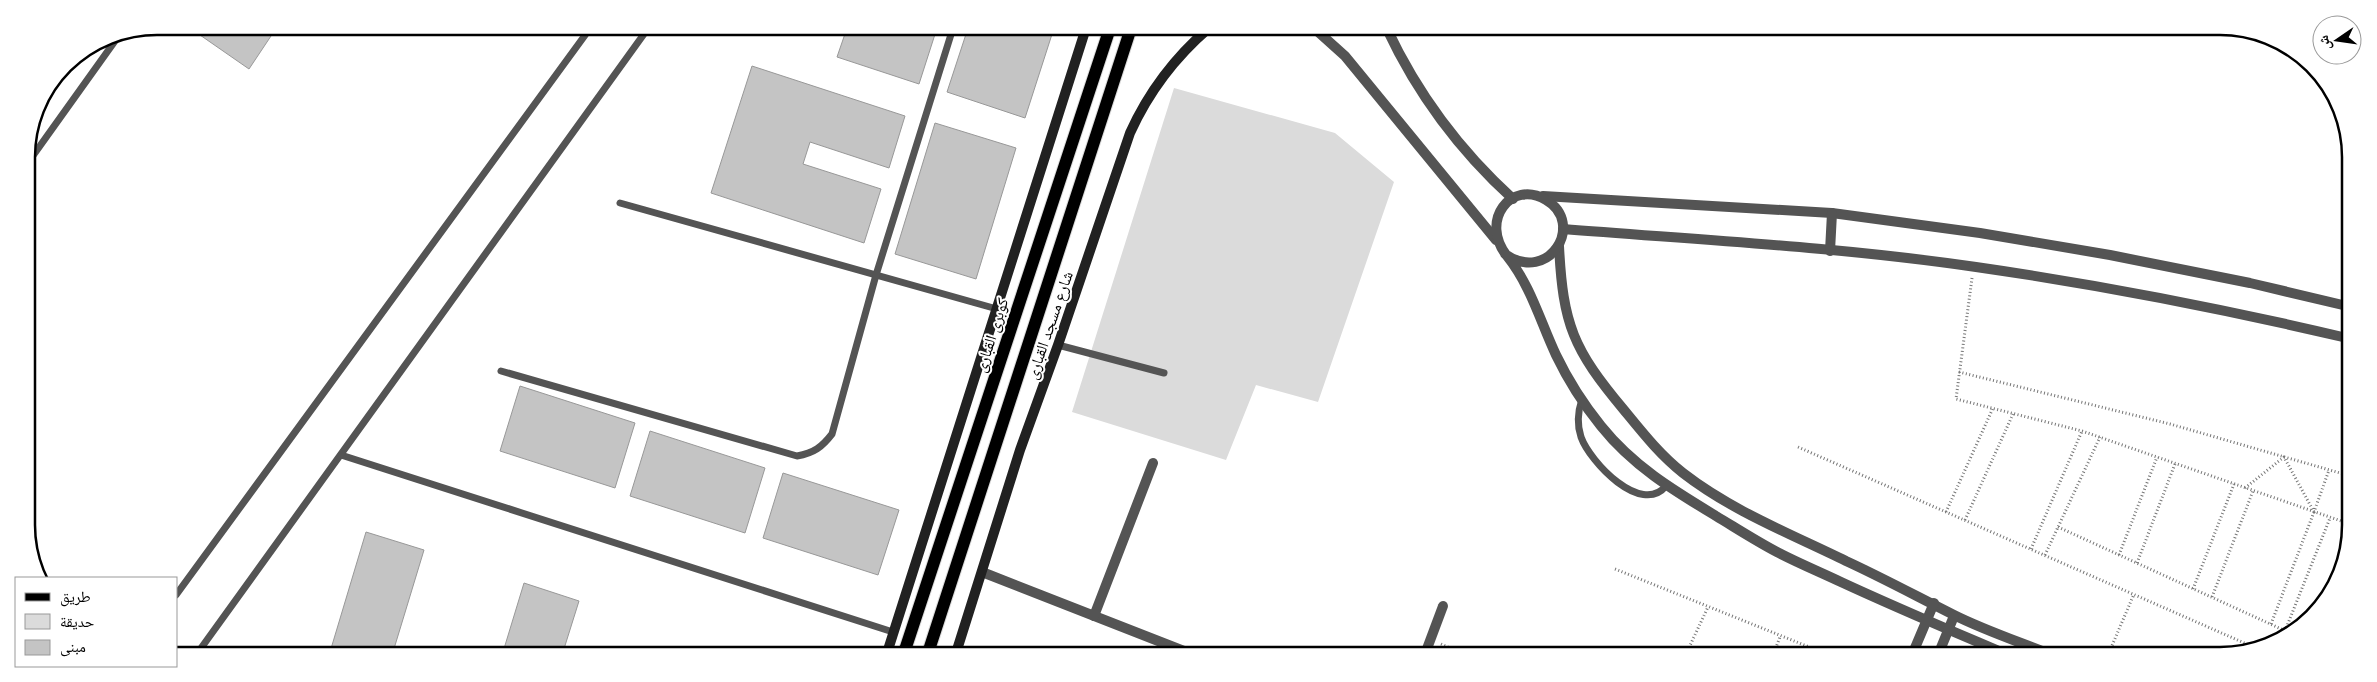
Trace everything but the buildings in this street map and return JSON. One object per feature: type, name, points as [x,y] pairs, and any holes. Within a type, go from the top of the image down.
[{"type":"main road","name":"كوبرى القبارى","points":[[906,647],[1108,35]]},
{"type":"main road","points":[[930,647],[1129,35]]},
{"type":"street","points":[[889,647],[1084,35]]},
{"type":"street","name":"شارع مسجد القبارى","points":[[958,647],[1020,450],[1058,345],[1121,156],[1141,108],[1171,65],[1202,35]]},
{"type":"street","points":[[1321,35],[1344,56],[1497,240],[1505,254],[1519,270],[1556,355],[1600,425],[1628,456],[1666,486],[1777,552],[1925,621],[1989,647]]},
{"type":"street","points":[[1390,35],[1414,81],[1449,132],[1485,172],[1513,199]]},
{"type":"street","points":[[1497,240],[1495,224],[1507,203],[1513,199],[1530,195],[1832,213],[1980,233],[2110,255],[2250,283],[2342,305]]},
{"type":"street","points":[[1538,196],[1553,205],[1558,212],[1563,229],[1559,246],[1564,306],[1571,330],[1582,354],[1595,375],[1665,457],[1702,486],[1735,506],[1934,603],[1954,616],[2032,647]]},
{"type":"street","points":[[1830,251],[1832,213]]},
{"type":"street","points":[[1563,229],[1830,251],[1974,266],[2122,290],[2243,314],[2342,337]]},
{"type":"street","points":[[1505,254],[1524,263],[1534,263],[1544,260],[1559,246]]},
{"type":"street","points":[[1094,616],[1153,463]]},
{"type":"street","points":[[982,572],[1172,647]]},
{"type":"street","points":[[1915,647],[1934,603]]},
{"type":"street","points":[[1428,647],[1443,606]]},
{"type":"street","points":[[1942,647],[1954,616]]},
{"type":"lane","points":[[178,592],[585,35]]},
{"type":"lane","points":[[203,647],[643,35]]},
{"type":"lane","points":[[501,371],[797,456],[811,454],[822,447],[832,434],[876,275],[951,35]]},
{"type":"lane","points":[[35,153],[114,43]]},
{"type":"lane","points":[[620,204],[997,309]]},
{"type":"lane","points":[[1058,345],[1164,373]]},
{"type":"lane","points":[[1582,398],[1578,418],[1580,435],[1584,446],[1600,465],[1617,481],[1642,496],[1658,493],[1666,486]]},
{"type":"lane","points":[[341,455],[893,632]]},
{"type":"path","points":[[1974,266],[1956,399],[2082,431],[2342,522]]},
{"type":"path","points":[[1960,372],[2170,424],[2342,474]]},
{"type":"path","points":[[1946,512],[1993,408]]},
{"type":"path","points":[[1965,520],[2013,414]]},
{"type":"path","points":[[2031,549],[2082,431]]},
{"type":"path","points":[[2045,555],[2100,437]]},
{"type":"path","points":[[1798,447],[2248,644]]},
{"type":"path","points":[[2119,555],[2157,457]]},
{"type":"path","points":[[2245,488],[2284,457]]},
{"type":"path","points":[[2284,457],[2314,512]]},
{"type":"path","points":[[2137,563],[2176,464]]},
{"type":"path","points":[[2271,624],[2329,470]]},
{"type":"path","points":[[2194,589],[2234,484]]},
{"type":"path","points":[[2212,597],[2253,491]]},
{"type":"path","points":[[2287,627],[2330,518]]},
{"type":"path","points":[[2058,527],[2283,630]]},
{"type":"path","points":[[1615,570],[1808,647]]},
{"type":"path","points":[[2111,647],[2134,594]]},
{"type":"path","points":[[1689,647],[1708,607]]},
{"type":"path","points":[[1776,647],[1780,636]]},
{"type":"path","points":[[1430,640],[1446,647]]},
{"type":"green space","points":[[1174,88],[1335,133],[1394,182],[1318,402],[1256,385],[1226,460],[1072,412]]}]
